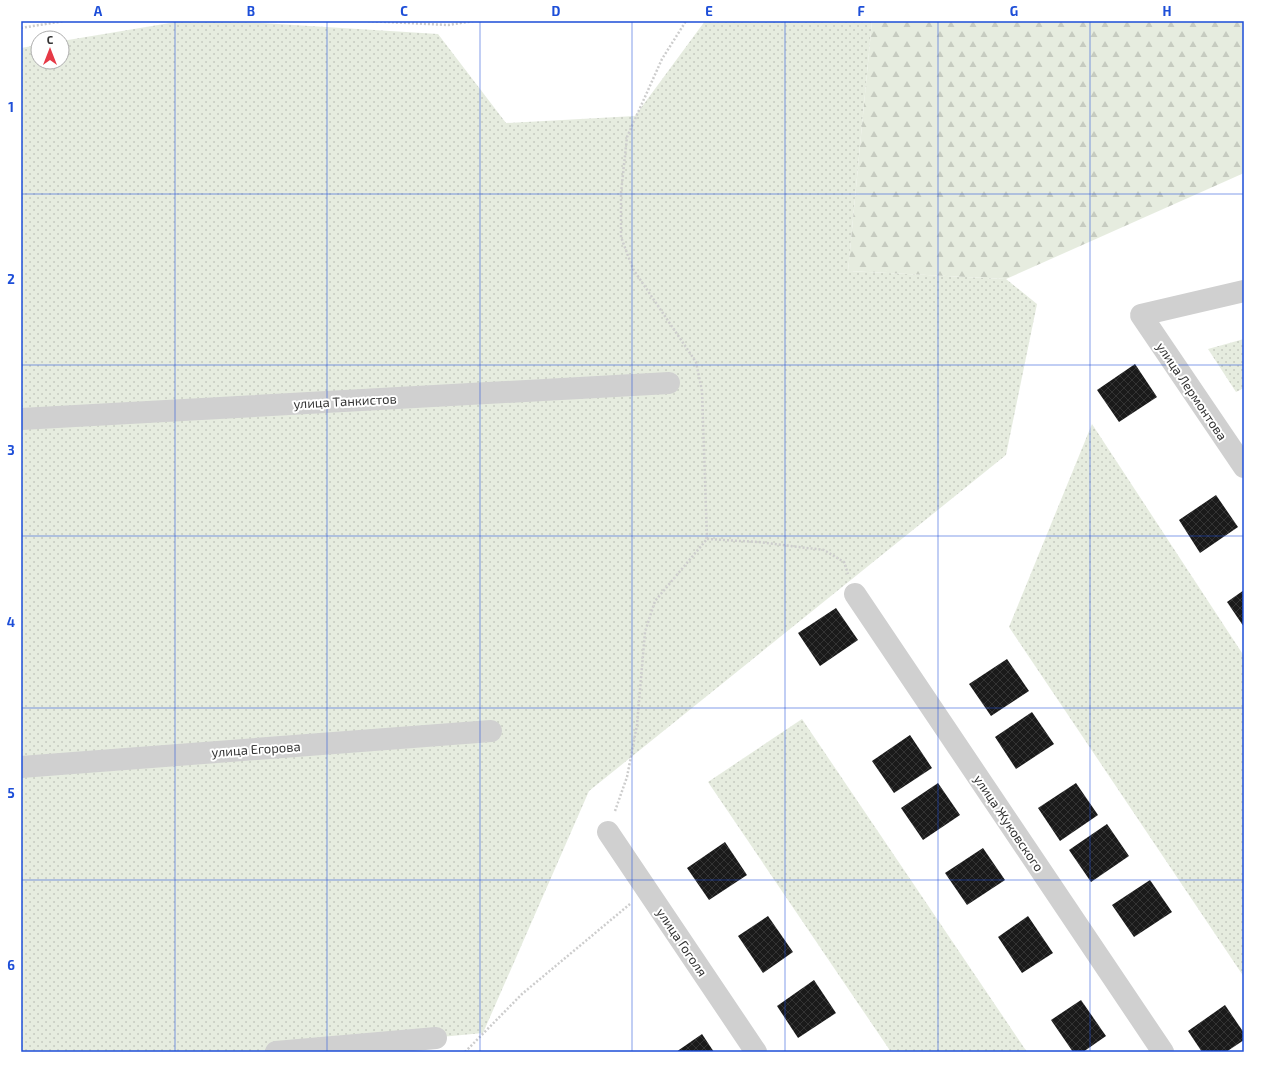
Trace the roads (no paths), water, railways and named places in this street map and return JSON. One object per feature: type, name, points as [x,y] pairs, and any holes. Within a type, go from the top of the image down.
[{"type":"street","name":"улица Лермонтова","points":[[1244,291],[1141,316],[1244,467]]},
{"type":"street","name":"улица Танкистов","points":[[21,418],[669,382]]},
{"type":"street","name":"улица Жуковского","points":[[855,594],[1163,1052]]},
{"type":"street","name":"улица Егорова","points":[[21,768],[491,731]]},
{"type":"street","name":"улица Гоголя","points":[[608,832],[756,1052]]},
{"type":"street","points":[[276,1052],[436,1038]]}]
